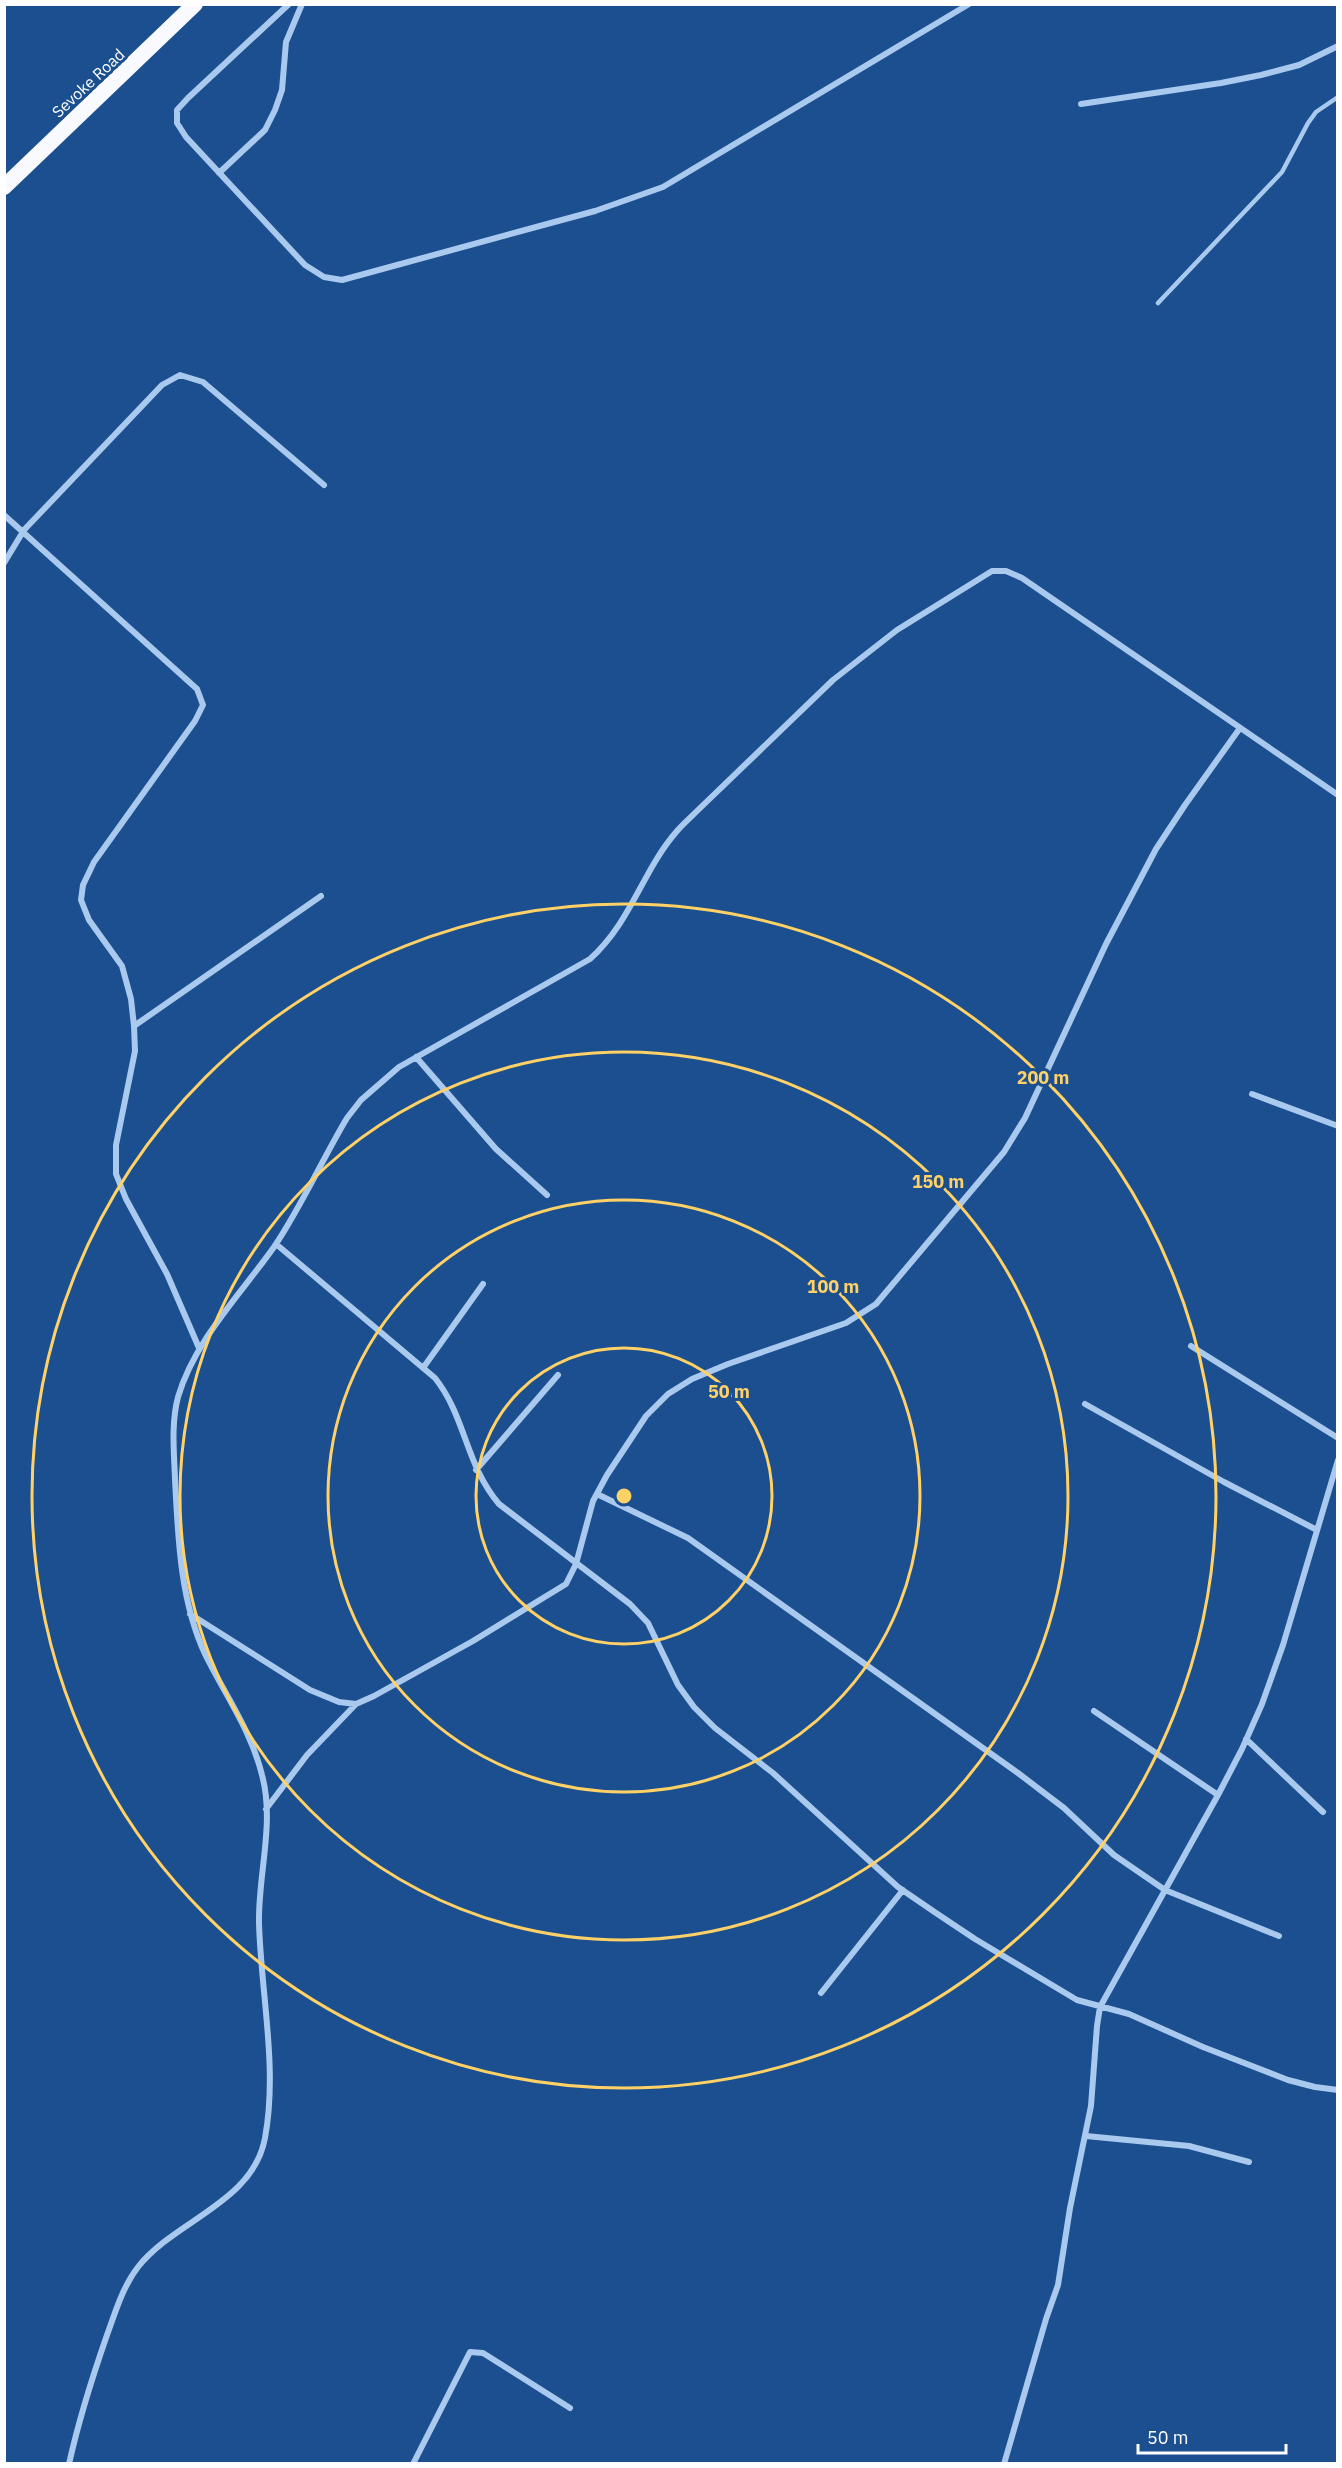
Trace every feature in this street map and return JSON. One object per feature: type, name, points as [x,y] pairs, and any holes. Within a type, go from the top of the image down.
[{"type":"highway","name":"Sevoke Road","points":[[4,187],[195,4]]},
{"type":"street","points":[[289,4],[177,110],[177,123],[186,138],[305,265],[324,277],[342,280],[605,208],[663,187],[969,4]]},
{"type":"street","points":[[219,173],[264,130],[275,110],[282,90],[286,42],[302,4]]},
{"type":"street","points":[[1081,104],[1261,75],[1299,65],[1338,46]]},
{"type":"street","points":[[4,563],[24,530],[162,385],[180,375],[203,382],[324,485]]},
{"type":"street","points":[[4,514],[197,689],[202,705],[195,721],[94,862],[83,885],[81,900],[89,920],[122,966],[131,999],[135,1051],[116,1145],[116,1174],[126,1199],[167,1274],[199,1348]]},
{"type":"street","points":[[69,2463],[86,2395],[114,2316],[136,2269],[164,2241],[236,2190],[255,2168],[265,2136],[270,2080],[259,1919],[266,1809],[264,1779],[252,1741],[205,1652],[190,1614],[177,1517],[173,1429],[178,1398],[199,1348],[276,1244],[347,1118],[377,1085],[399,1067],[590,959],[607,944],[621,925],[676,832],[697,811],[833,680],[897,630],[992,571],[1006,571],[1022,579],[1338,795]]},
{"type":"street","points":[[266,1809],[308,1755],[356,1704],[473,1641],[566,1584],[576,1564],[586,1520],[607,1475],[646,1416],[668,1394],[692,1379],[728,1364],[846,1323],[876,1304],[895,1283],[1004,1152],[1025,1118],[1106,945],[1146,866],[1167,830],[1240,728]]},
{"type":"street","points":[[134,1026],[321,896]]},
{"type":"street","points":[[416,1058],[496,1149],[548,1195]]},
{"type":"street","points":[[1252,1094],[1338,1126]]},
{"type":"street","points":[[276,1244],[423,1368],[448,1395],[476,1470],[486,1489],[499,1504],[630,1604],[648,1623],[678,1684],[694,1707],[715,1728],[773,1773],[903,1890],[975,1939],[1077,2000],[1129,2014],[1203,2047],[1288,2080],[1338,2090]]},
{"type":"street","points":[[423,1368],[483,1284]]},
{"type":"street","points":[[1191,1346],[1338,1438]]},
{"type":"street","points":[[476,1470],[558,1375]]},
{"type":"street","points":[[1085,1404],[1224,1482],[1317,1530]]},
{"type":"street","points":[[1004,2463],[1058,2285],[1070,2208],[1086,2136],[1100,2007],[1218,1795],[1262,1704],[1283,1645],[1338,1460]]},
{"type":"street","points":[[597,1494],[688,1538],[1018,1773],[1064,1808],[1114,1855],[1165,1890],[1279,1936]]},
{"type":"street","points":[[190,1614],[310,1690],[339,1702],[356,1704]]},
{"type":"street","points":[[1094,1711],[1218,1795]]},
{"type":"street","points":[[1246,1739],[1323,1812]]},
{"type":"street","points":[[820,1993],[903,1890]]},
{"type":"street","points":[[1086,2136],[1189,2146],[1249,2162]]},
{"type":"street","points":[[413,2463],[470,2352],[483,2353],[570,2408]]},
{"type":"lane","points":[[1158,303],[1282,172],[1316,112],[1338,97]]}]
